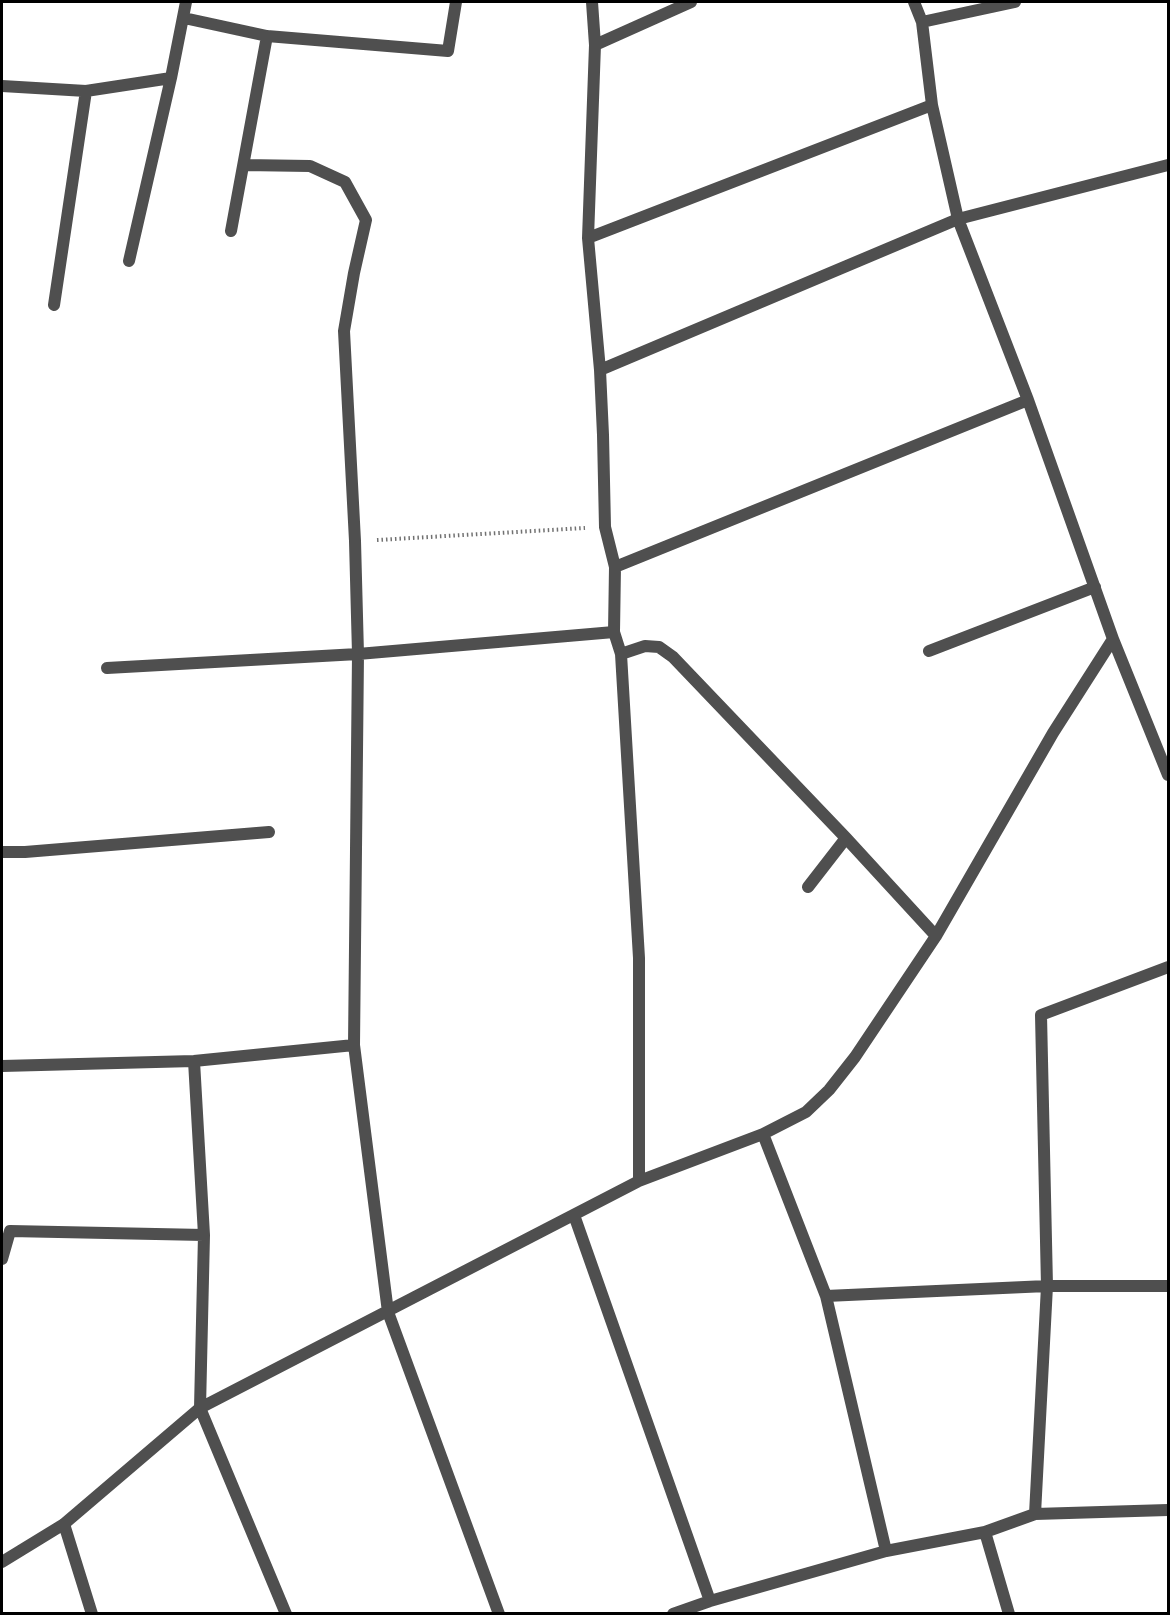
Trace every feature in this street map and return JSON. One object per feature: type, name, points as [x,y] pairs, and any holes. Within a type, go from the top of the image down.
[{"type":"street","points":[[129,261],[186,2]]},
{"type":"street","points":[[184,18],[267,36],[448,51],[456,2]]},
{"type":"street","points":[[592,2],[594,45],[588,237],[600,370],[605,527],[615,567],[614,632],[621,654],[639,958],[639,1181]]},
{"type":"street","points":[[594,45],[691,2]]},
{"type":"street","points":[[914,2],[922,22],[932,105],[958,219],[1028,400],[1113,639],[1168,775]]},
{"type":"street","points":[[922,22],[1015,2]]},
{"type":"street","points":[[231,231],[267,36]]},
{"type":"street","points":[[2,86],[86,91],[171,78]]},
{"type":"street","points":[[54,304],[86,91]]},
{"type":"street","points":[[588,237],[932,105]]},
{"type":"street","points":[[244,165],[310,166],[345,182],[366,220],[344,331],[355,541],[358,654],[354,1045],[388,1312],[499,1614]]},
{"type":"street","points":[[600,370],[958,219],[1168,165]]},
{"type":"street","points":[[615,567],[1028,400]]},
{"type":"street","points":[[929,651],[1095,587]]},
{"type":"street","points":[[107,668],[358,654],[614,632]]},
{"type":"street","points":[[2,1562],[64,1524],[200,1408],[639,1181],[763,1134],[806,1112],[829,1090],[855,1057],[936,936],[1053,733],[1113,639]]},
{"type":"street","points":[[621,654],[645,646],[659,647],[673,657],[936,936]]},
{"type":"street","points":[[2,852],[268,832]]},
{"type":"street","points":[[808,887],[846,838]]},
{"type":"street","points":[[1035,1514],[1047,1286],[1041,1015],[1168,967]]},
{"type":"street","points":[[2,1066],[194,1061],[354,1045]]},
{"type":"street","points":[[194,1061],[204,1235],[200,1408],[286,1614]]},
{"type":"street","points":[[763,1134],[826,1296],[885,1551]]},
{"type":"street","points":[[574,1215],[710,1601]]},
{"type":"street","points":[[2,1259],[6,1231],[204,1235]]},
{"type":"street","points":[[826,1296],[1047,1286],[1168,1286]]},
{"type":"street","points":[[673,1614],[710,1601],[885,1551],[985,1532],[1035,1514],[1168,1510]]},
{"type":"street","points":[[64,1524],[92,1614]]},
{"type":"street","points":[[985,1532],[1009,1614]]},
{"type":"path","points":[[355,541],[605,527]]}]
